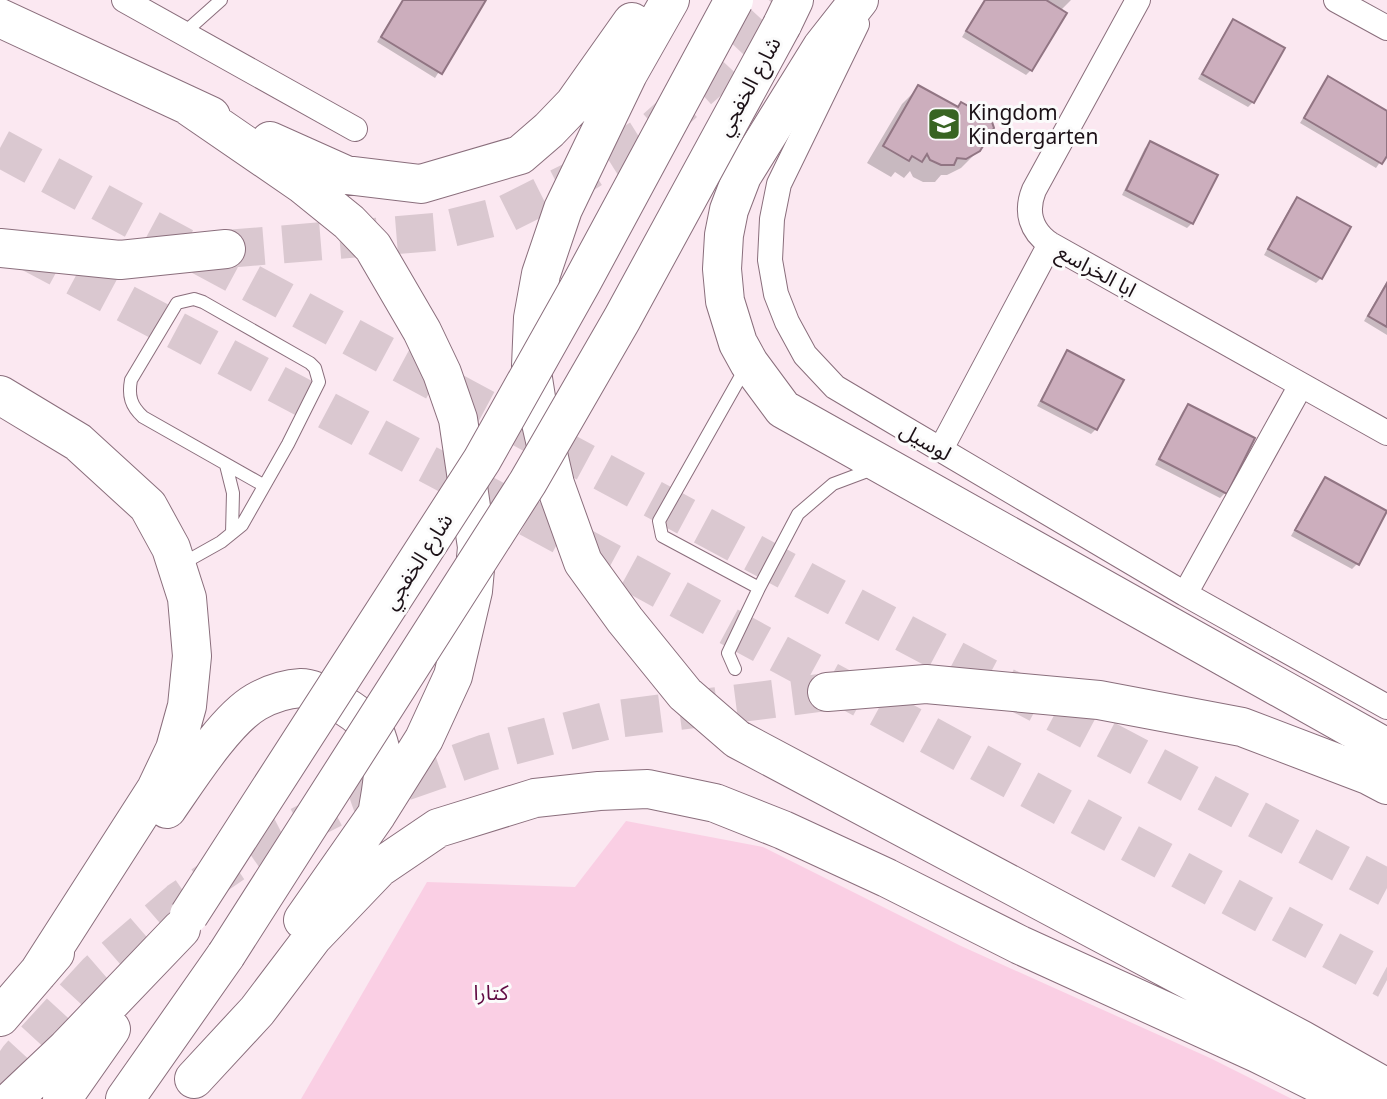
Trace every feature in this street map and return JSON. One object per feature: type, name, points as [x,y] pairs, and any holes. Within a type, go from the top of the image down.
[{"type":"highway","points":[[0,18],[346,175],[421,184],[520,155],[574,104],[647,0]]},
{"type":"highway","points":[[670,0],[628,74],[563,209],[541,274],[533,318],[531,366],[538,410],[555,484],[583,562],[685,695],[737,739],[1387,1088]]},
{"type":"highway","name":"شارع الخفجي","points":[[62,1099],[185,922],[482,460],[734,0]]},
{"type":"highway","points":[[859,0],[822,47],[742,176],[729,210],[722,269],[725,301],[738,343],[749,362],[783,409],[1387,748]]},
{"type":"highway","name":"شارع الخفجي","points":[[125,1099],[226,955],[528,482],[622,319],[788,12]]},
{"type":"highway","points":[[187,105],[302,184],[349,222],[373,247],[422,331],[442,373],[458,419],[477,547],[472,591],[453,676],[424,739],[377,814],[189,1089]]},
{"type":"highway","points":[[0,248],[120,260],[226,249]]},
{"type":"highway","points":[[0,395],[78,442],[148,506],[171,548],[187,598],[192,656],[187,706],[175,749],[156,789],[38,973]]},
{"type":"highway","points":[[827,692],[926,684],[1099,700],[1242,727],[1368,775],[1387,785]]},
{"type":"highway","points":[[0,1017],[94,907],[223,733],[252,704],[273,694],[304,688],[326,695],[363,720],[375,732],[384,772],[377,814]]},
{"type":"highway","points":[[189,1089],[257,1011],[313,937],[379,868],[438,828],[535,797],[599,790],[648,789],[715,803],[783,830],[887,878],[1020,945],[1259,1054],[1349,1099]]},
{"type":"highway","points":[[13,1099],[67,1048],[185,922]]},
{"type":"street","points":[[124,0],[355,129]]},
{"type":"street","name":"لوسيل","points":[[869,0],[779,184],[772,219],[770,260],[776,294],[805,355],[835,387],[1185,594],[1387,707]]},
{"type":"street","name":"ابا الخراسع","points":[[1138,0],[1031,197],[1030,219],[1039,236],[1387,433]]},
{"type":"street","points":[[1336,0],[1387,27]]},
{"type":"street","points":[[941,449],[1051,244]]},
{"type":"street","points":[[1185,594],[1301,385]]},
{"type":"lane","points":[[184,33],[222,0]]},
{"type":"lane","points":[[177,566],[220,542],[242,525],[319,382],[315,368],[203,302],[194,299],[177,303],[131,380],[131,401],[143,417],[263,485]]},
{"type":"lane","points":[[749,362],[659,521],[662,536],[759,588]]},
{"type":"lane","points":[[226,465],[233,492],[232,533]]},
{"type":"lane","points":[[735,668],[728,653],[798,514],[833,484],[883,466]]},
{"type":"green space","name":"كتارا","points":[[626,821],[763,847],[961,946],[1210,1058],[1292,1099],[301,1099],[427,882],[575,887]]},
{"type":"building","points":[[403,0],[486,0],[442,74],[381,37]]},
{"type":"building","points":[[985,0],[1046,0],[1067,13],[1032,71],[966,31]]},
{"type":"building","points":[[1233,19],[1285,48],[1254,103],[1202,74]]},
{"type":"building","points":[[1328,76],[1387,111],[1387,156],[1382,164],[1304,118]]},
{"type":"building","name":"Kingdom Kindergarten","points":[[918,85],[958,107],[961,102],[991,119],[994,128],[980,151],[966,159],[957,158],[954,165],[941,165],[930,160],[927,154],[922,162],[912,156],[909,161],[883,146]]},
{"type":"building","points":[[1150,141],[1218,175],[1193,224],[1126,190]]},
{"type":"building","points":[[1297,197],[1351,227],[1322,279],[1268,249]]},
{"type":"building","points":[[1387,283],[1387,327],[1368,316]]},
{"type":"building","points":[[1067,350],[1124,380],[1097,430],[1041,401]]},
{"type":"building","points":[[1188,404],[1255,438],[1227,494],[1159,459]]},
{"type":"building","points":[[1325,477],[1387,511],[1359,565],[1295,530]]},
{"type":"tunnel","points":[[226,249],[435,232],[504,215],[574,180],[654,130],[722,69],[787,0]]},
{"type":"tunnel","points":[[0,148],[817,587],[1387,888]]},
{"type":"tunnel","points":[[25,250],[1387,980]]},
{"type":"tunnel","points":[[0,1084],[19,1057],[97,972],[179,901],[256,848],[342,804],[486,753],[609,720],[827,692]]},
{"type":"place","name":"Kingdom Kindergarten","points":[[944,124]]}]
